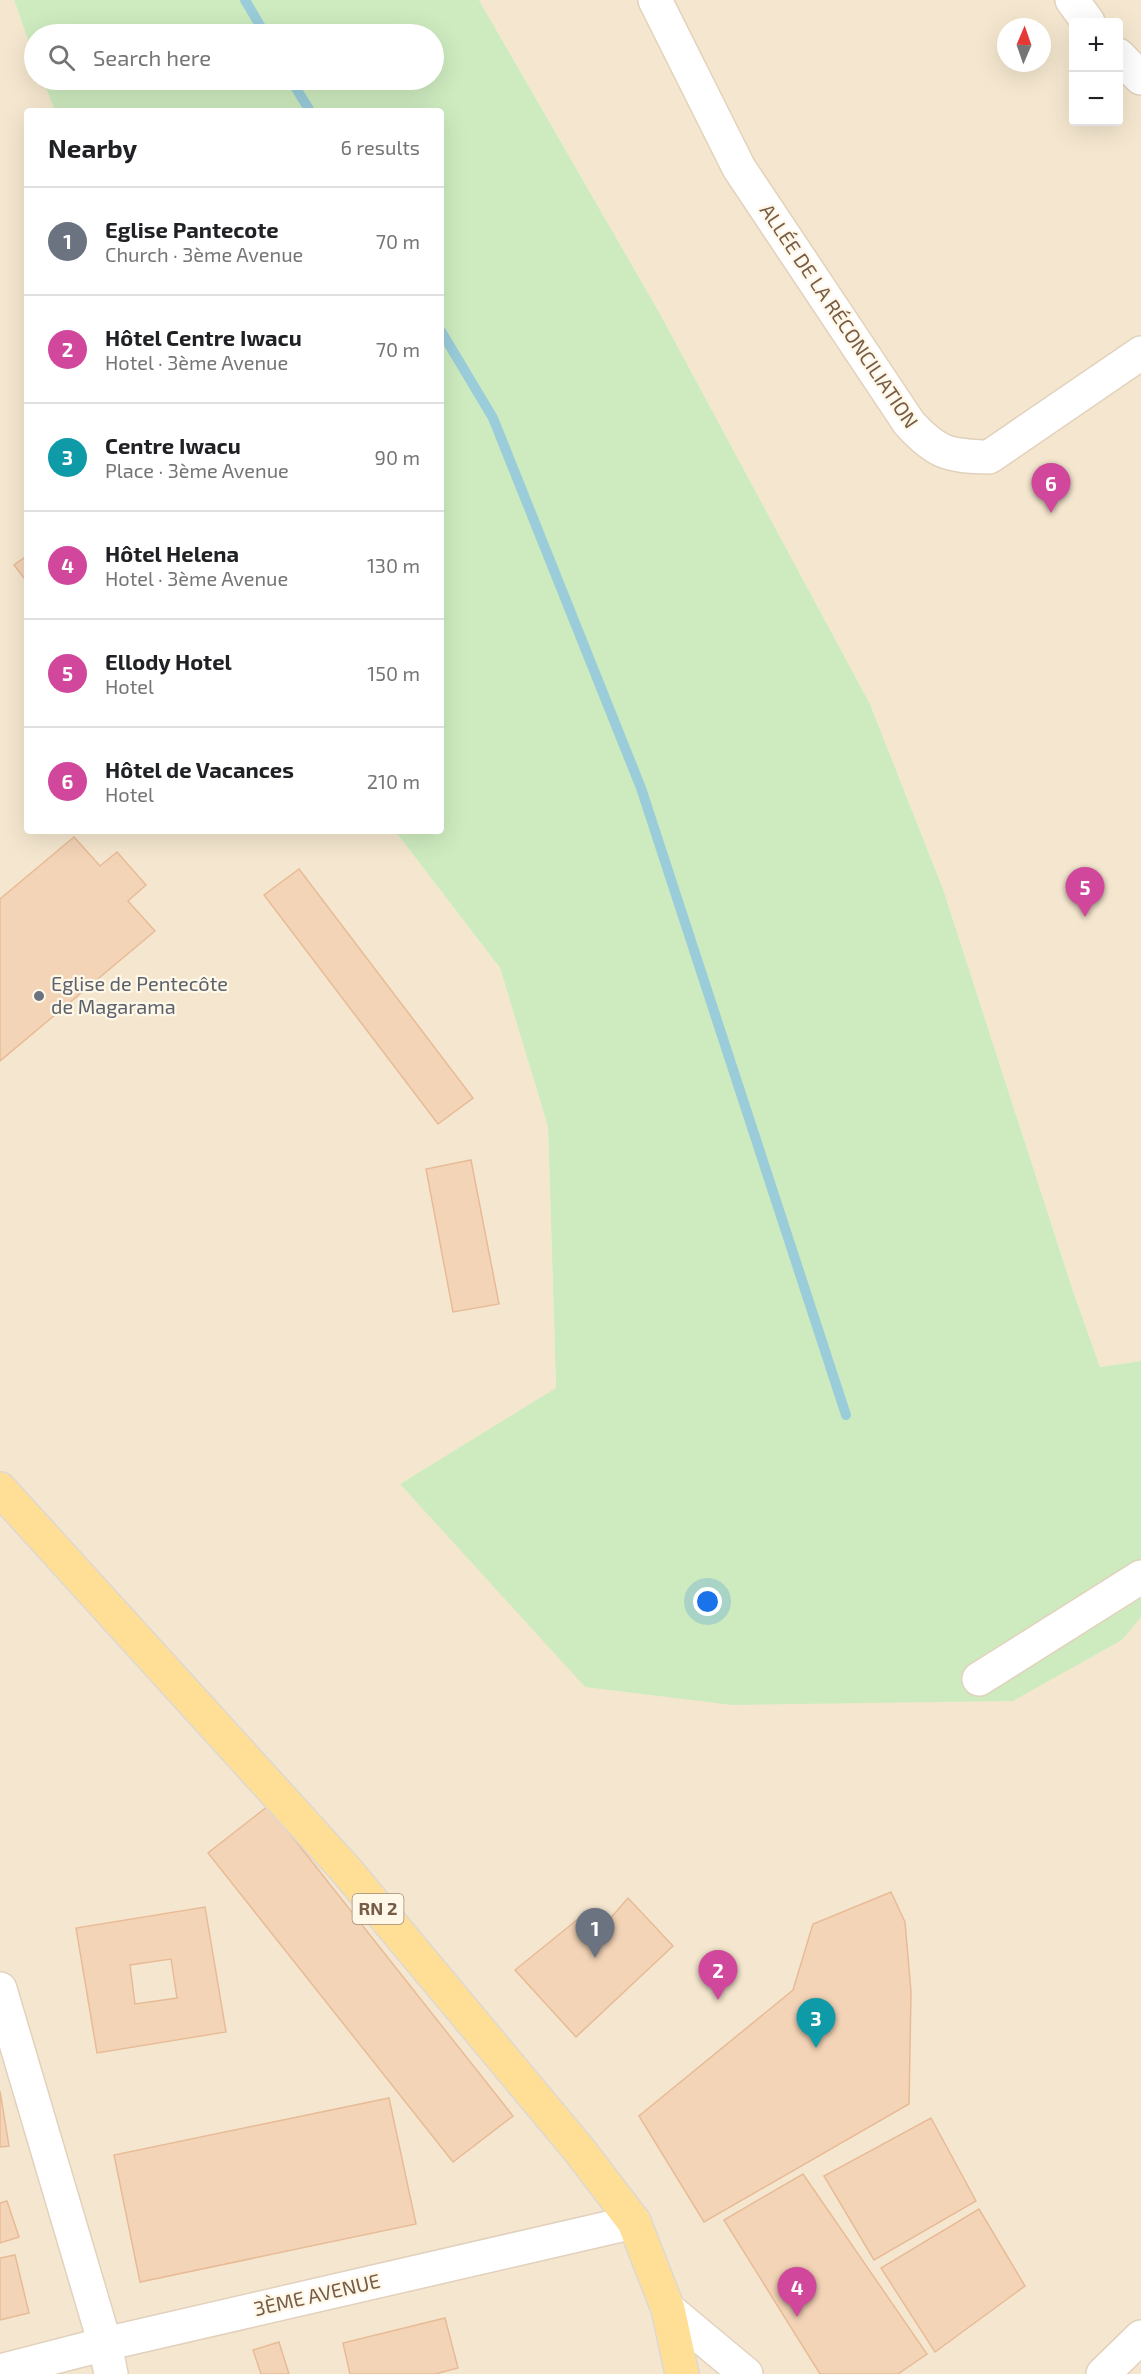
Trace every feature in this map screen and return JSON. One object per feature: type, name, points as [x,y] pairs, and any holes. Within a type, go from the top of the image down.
[{"type":"main road","name":"RN 2","points":[[0,1489],[346,1870],[580,2151],[634,2222],[668,2309],[682,2374]]},
{"type":"street","name":"ALLÉE DE LA RÉCONCILIATION","points":[[655,0],[739,168],[909,423],[926,441],[942,452],[966,457],[990,457],[1141,353]]},
{"type":"street","points":[[1072,0],[1085,18]]},
{"type":"street","points":[[1123,59],[1141,78]]},
{"type":"street","points":[[979,1679],[1141,1577]]},
{"type":"street","points":[[0,1989],[108,2359]]},
{"type":"street","name":"3ÈME AVENUE","points":[[0,2371],[108,2359],[634,2222]]},
{"type":"street","points":[[668,2309],[746,2374]]},
{"type":"street","points":[[1103,2374],[1141,2337]]},
{"type":"shaded area","points":[[0,0],[14,0],[24,28],[24,90],[47,90],[54,108],[24,108],[24,834],[397,834],[500,968],[548,1127],[556,1389],[400,1484],[1122,1640],[1141,1617],[1141,2374],[0,2374]]},
{"type":"shaded area","points":[[479,0],[1141,0],[1141,1361],[1100,1367],[1073,1291],[943,889],[870,704],[659,312]]},
{"type":"green space","points":[[14,0],[479,0],[659,312],[870,704],[943,889],[1073,1291],[1100,1367],[1141,1361],[1141,1617],[1122,1640],[1013,1701],[732,1705],[585,1687],[400,1484],[556,1388],[548,1127],[500,968],[397,834],[444,834],[444,108],[54,108],[47,90],[444,90],[444,24],[24,24],[24,28]]},
{"type":"building","points":[[24,558],[24,578],[14,565]]},
{"type":"building","name":"Eglise de Pentecôte de Magarama","points":[[74,837],[100,866],[117,852],[146,885],[128,901],[155,931],[0,1061],[0,899]]},
{"type":"building","points":[[299,869],[473,1098],[438,1124],[264,895]]},
{"type":"building","points":[[471,1160],[499,1304],[453,1312],[426,1169]]},
{"type":"building","points":[[268,1806],[513,2116],[453,2162],[208,1853]]},
{"type":"building","points":[[891,1892],[905,1922],[911,1992],[909,2104],[704,2222],[639,2116],[793,1990],[813,1924]]},
{"type":"building","points":[[628,1898],[673,1946],[576,2037],[515,1970],[588,1911],[601,1929]]},
{"type":"building","points":[[205,1907],[226,2032],[97,2053],[76,1928]],"holes":[[[171,1959],[177,1998],[135,2004],[130,1965]]]},
{"type":"building","points":[[0,2091],[9,2146],[0,2147]]},
{"type":"building","points":[[389,2098],[416,2224],[140,2282],[114,2155]]},
{"type":"building","points":[[931,2118],[976,2201],[874,2260],[824,2176]]},
{"type":"building","points":[[803,2174],[927,2354],[898,2374],[820,2374],[724,2220]]},
{"type":"building","points":[[7,2201],[19,2237],[0,2243],[0,2203]]},
{"type":"building","points":[[979,2209],[1025,2286],[935,2352],[881,2268]]},
{"type":"building","points":[[15,2255],[29,2313],[0,2320],[0,2258]]},
{"type":"building","points":[[445,2318],[458,2368],[435,2374],[350,2374],[343,2343]]},
{"type":"building","points":[[279,2342],[289,2374],[261,2374],[253,2350]]},
{"type":"waterway","points":[[245,0],[259,24]]},
{"type":"waterway","points":[[297,90],[308,108]]},
{"type":"waterway","points":[[444,336],[493,418],[641,788],[846,1415]]},
{"type":"place","name":"Hôtel de Vacances","points":[[1051,513]]},
{"type":"place","name":"Ellody Hotel","points":[[1085,917]]},
{"type":"place","name":"Eglise de Pentecôte de Magarama","points":[[39,996]]},
{"type":"place","name":"Eglise Pantecote","points":[[595,1958]]},
{"type":"place","name":"Hôtel Centre Iwacu","points":[[718,2000]]},
{"type":"place","name":"Centre Iwacu","points":[[816,2048]]},
{"type":"place","name":"Hôtel Helena","points":[[797,2317]]}]
